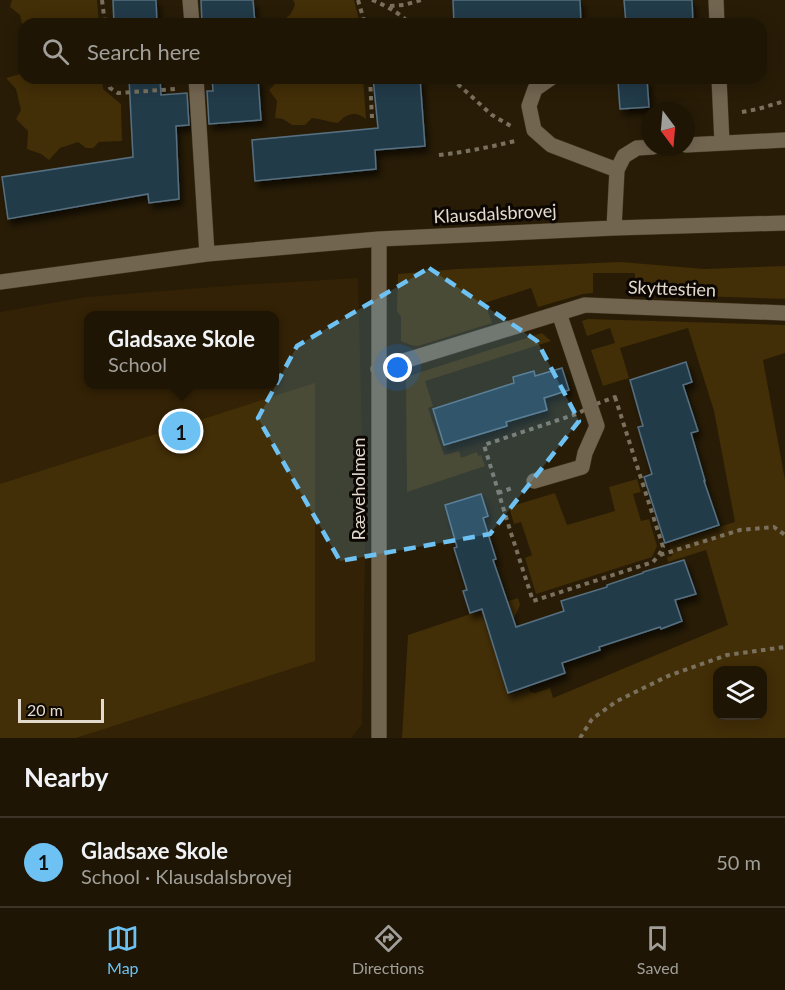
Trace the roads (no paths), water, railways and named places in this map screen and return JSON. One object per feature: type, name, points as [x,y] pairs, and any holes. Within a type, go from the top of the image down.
[{"type":"street","points":[[190,0],[192,18]]},
{"type":"street","points":[[716,0],[717,18]]},
{"type":"street","points":[[196,84],[207,254]]},
{"type":"street","points":[[543,84],[535,90],[529,106],[534,136],[617,171]]},
{"type":"street","points":[[719,84],[722,143]]},
{"type":"street","points":[[695,144],[785,140]]},
{"type":"street","points":[[614,228],[617,171],[624,156],[641,148]]},
{"type":"street","name":"Klausdalsbrovej","points":[[0,282],[207,254],[379,239],[614,228],[785,224]]},
{"type":"street","name":"Ræveholmen","points":[[379,239],[379,738]]},
{"type":"street","name":"Skyttestien","points":[[378,369],[585,305],[785,313]]},
{"type":"street","points":[[534,481],[582,466],[597,426],[560,313]]},
{"type":"place","name":"Gladsaxe Skole","points":[[181,431]]}]
